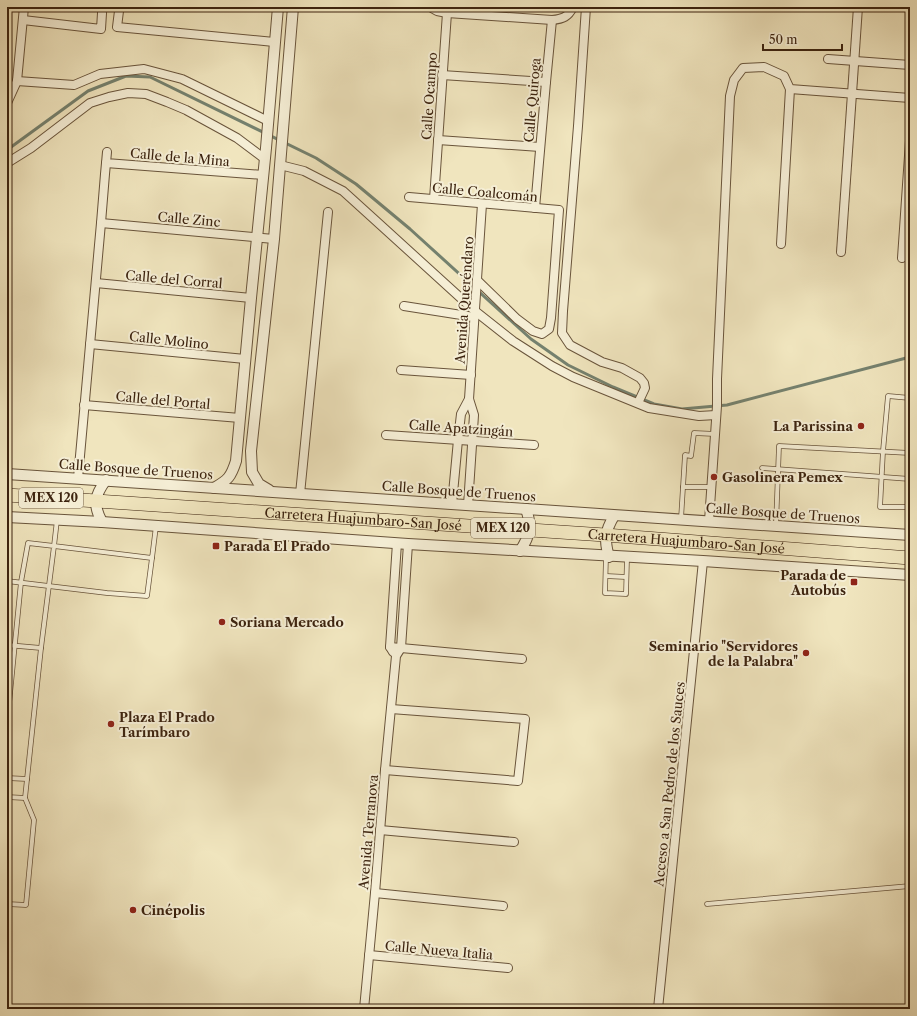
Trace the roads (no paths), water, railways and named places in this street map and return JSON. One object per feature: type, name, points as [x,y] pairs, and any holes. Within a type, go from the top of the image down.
[{"type":"main road","name":"Carretera Huajumbaro-San José","points":[[7,495],[605,535],[910,558]]},
{"type":"street","points":[[7,103],[17,81],[24,7]]},
{"type":"street","points":[[214,488],[227,480],[230,475],[234,465],[237,449],[278,7]]},
{"type":"street","points":[[273,492],[259,484],[252,472],[251,451],[274,239],[293,7]]},
{"type":"street","points":[[430,7],[437,11],[447,13],[552,20],[560,19],[569,14],[573,7]]},
{"type":"street","points":[[586,7],[562,333],[570,345],[602,362],[622,368],[640,378],[644,383],[645,388],[639,402]]},
{"type":"street","points":[[841,252],[858,7]]},
{"type":"street","points":[[119,11],[117,27],[274,42]]},
{"type":"street","points":[[23,20],[101,29],[102,13]]},
{"type":"street","name":"Calle Ocampo","points":[[434,199],[447,13]]},
{"type":"street","name":"Calle Quiroga","points":[[535,208],[552,20]]},
{"type":"street","points":[[828,59],[910,65]]},
{"type":"street","points":[[709,521],[717,411],[717,379],[730,96],[734,80],[743,68],[764,67],[784,76],[790,89],[781,244]]},
{"type":"street","points":[[17,81],[74,85],[100,74],[144,69],[182,79],[268,125]]},
{"type":"street","points":[[442,75],[546,82]]},
{"type":"street","points":[[790,89],[910,98]]},
{"type":"street","points":[[7,164],[31,148],[90,103],[108,96],[128,93],[146,94],[186,110],[265,154]]},
{"type":"street","points":[[438,140],[540,147]]},
{"type":"street","points":[[902,258],[910,141]]},
{"type":"street","points":[[78,478],[107,152]]},
{"type":"street","points":[[280,160],[343,191],[475,311],[513,342],[552,366],[573,377],[639,402],[649,408],[699,416],[717,411]]},
{"type":"street","name":"Calle de la Mina","points":[[106,163],[263,176]]},
{"type":"street","name":"Calle Coalcomán","points":[[409,197],[559,210],[549,329],[542,334],[533,331],[477,284]]},
{"type":"street","name":"Avenida Queréndaro","points":[[468,505],[474,415],[469,399],[482,204]]},
{"type":"street","points":[[300,494],[328,212]]},
{"type":"street","name":"Calle Zinc","points":[[101,223],[274,239]]},
{"type":"street","name":"Calle del Corral","points":[[96,283],[250,298]]},
{"type":"street","points":[[404,306],[475,311]]},
{"type":"street","name":"Calle Molino","points":[[90,344],[245,359]]},
{"type":"street","points":[[401,370],[471,375]]},
{"type":"street","name":"Avenida Queréndaro","points":[[452,504],[461,414],[469,399]]},
{"type":"street","name":"Calle del Portal","points":[[84,405],[240,418]]},
{"type":"street","name":"Calle Apatzingán","points":[[386,436],[534,445]]},
{"type":"street","points":[[237,449],[251,451]]},
{"type":"street","name":"Calle Bosque de Truenos","points":[[7,474],[910,535]]},
{"type":"street","points":[[102,522],[97,512],[96,501],[99,490],[106,480]]},
{"type":"street","points":[[520,551],[530,530],[526,509]]},
{"type":"street","points":[[608,556],[605,535],[608,525],[614,516]]},
{"type":"street","points":[[7,517],[102,522],[408,544],[910,575]]},
{"type":"street","points":[[396,656],[390,647],[397,543]]},
{"type":"street","name":"Avenida Terranova","points":[[364,1009],[396,656],[401,648],[408,544]]},
{"type":"street","name":"Acceso a San Pedro de los Sauces","points":[[658,1009],[703,562]]},
{"type":"street","points":[[390,647],[522,659]]},
{"type":"street","points":[[385,770],[518,781],[525,719],[391,709]]},
{"type":"street","points":[[380,830],[514,842]]},
{"type":"street","points":[[375,893],[503,906]]},
{"type":"street","name":"Calle Nueva Italia","points":[[369,955],[508,968]]},
{"type":"lane","points":[[910,398],[888,396],[881,476],[880,507],[910,507]]},
{"type":"lane","points":[[681,520],[685,455],[691,456],[694,433],[715,434]]},
{"type":"lane","points":[[776,526],[780,446],[910,453]]},
{"type":"lane","points":[[762,468],[910,479]]},
{"type":"lane","points":[[683,487],[711,487]]},
{"type":"lane","points":[[7,904],[26,905],[34,820],[25,798],[41,648],[57,520]]},
{"type":"lane","points":[[7,581],[147,596],[156,526]]},
{"type":"lane","points":[[7,724],[21,582],[28,543],[152,558]]},
{"type":"lane","points":[[608,556],[605,593],[626,594],[627,558]]},
{"type":"lane","points":[[606,576],[626,577]]},
{"type":"lane","points":[[7,645],[41,648]]},
{"type":"lane","points":[[7,778],[27,779]]},
{"type":"lane","points":[[7,812],[8,797],[25,798]]},
{"type":"lane","points":[[707,904],[910,886]]},
{"type":"waterway","points":[[7,150],[88,91],[126,76],[150,77],[316,158],[356,184],[410,229],[531,339],[568,365],[613,387],[654,404],[682,409],[727,405],[910,357]]},
{"type":"place","name":"La Parissina","points":[[861,426]]},
{"type":"place","name":"Gasolinera Pemex","points":[[714,477]]},
{"type":"place","name":"Parada El Prado","points":[[216,546]]},
{"type":"place","name":"Parada de Autobús","points":[[854,582]]},
{"type":"place","name":"Soriana Mercado","points":[[222,622]]},
{"type":"place","name":"Seminario \"Servidores de la Palabra\"","points":[[806,653]]},
{"type":"place","name":"Plaza El Prado Tarímbaro","points":[[111,724]]},
{"type":"place","name":"Cinépolis","points":[[133,910]]}]
